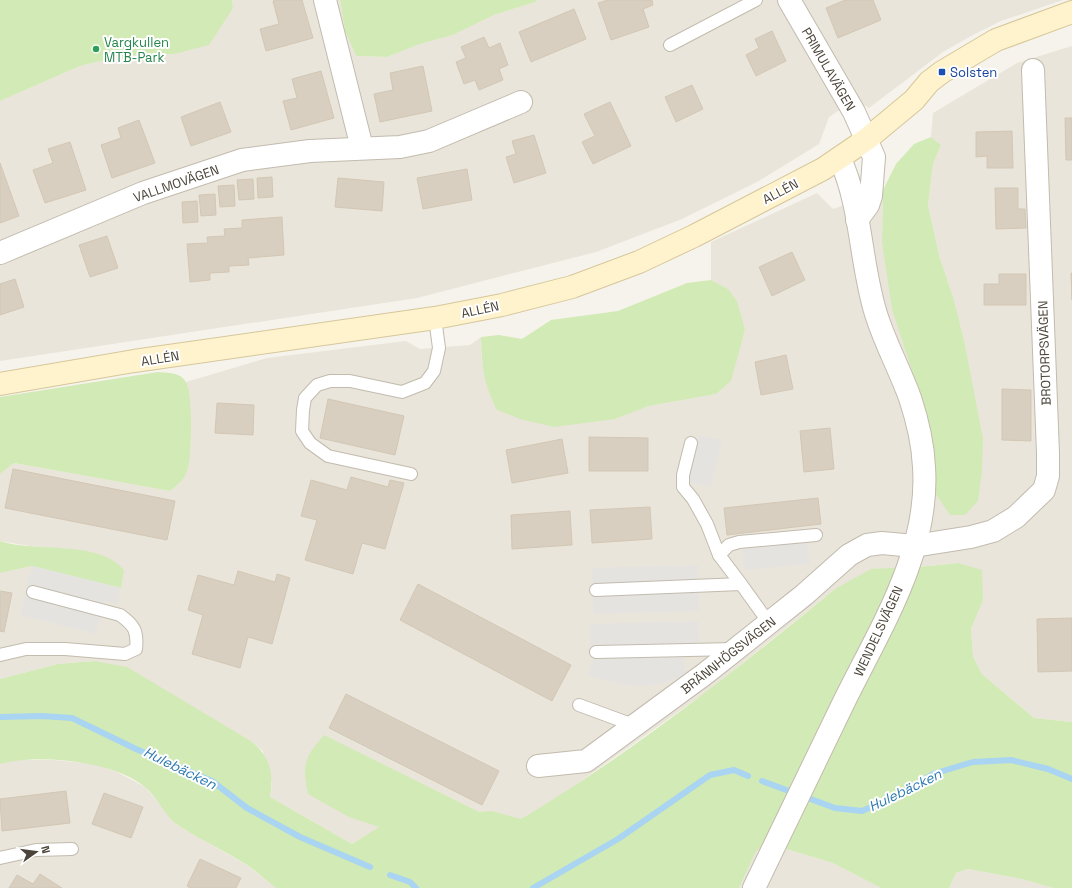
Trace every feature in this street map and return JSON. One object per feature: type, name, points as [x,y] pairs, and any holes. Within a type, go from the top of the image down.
[{"type":"street","points":[[325,0],[362,148]]},
{"type":"street","name":"PRIMULAVÄGEN","points":[[789,0],[828,65],[867,139]]},
{"type":"street","name":"ALLÉN","points":[[0,384],[134,361],[435,318],[502,305],[572,287],[639,262],[763,200],[840,159],[914,100],[929,82],[970,55],[996,40],[1072,12]]},
{"type":"street","name":"ALLÉN","points":[[914,100],[940,91],[984,63],[1025,44],[1072,28]]},
{"type":"street","name":"BROTORPSVÄGEN","points":[[914,546],[971,537],[993,531],[1016,517],[1044,490],[1048,476],[1033,70]]},
{"type":"street","name":"VALLMOVÄGEN","points":[[0,253],[143,193],[242,160],[310,151],[362,148],[400,148],[429,141],[521,102]]},
{"type":"street","points":[[857,220],[868,205],[873,183],[874,157],[867,139]]},
{"type":"street","name":"WENDELSVÄGEN","points":[[754,888],[819,752],[892,606],[914,546],[922,512],[925,486],[920,435],[910,398],[876,315],[866,276],[851,188],[840,159]]},
{"type":"street","name":"BRÄNNHÖGSVÄGEN","points":[[538,766],[586,761],[636,726],[804,596],[849,555],[867,545],[882,543],[914,546]]},
{"type":"lane","points":[[670,45],[756,0]]},
{"type":"lane","points":[[411,474],[328,456],[310,443],[302,431],[303,410],[305,398],[316,385],[330,381],[350,381],[402,392],[425,383],[434,371],[439,348],[435,318]]},
{"type":"lane","points":[[691,442],[683,475],[683,487],[693,500],[707,524],[719,554],[769,623]]},
{"type":"lane","points":[[719,554],[729,545],[739,542],[816,535]]},
{"type":"lane","points":[[596,590],[740,584]]},
{"type":"lane","points":[[0,655],[26,649],[65,649],[125,654],[136,649],[138,637],[132,623],[120,615],[33,592]]},
{"type":"lane","points":[[596,652],[736,649]]},
{"type":"lane","points":[[579,705],[636,726]]},
{"type":"lane","points":[[0,858],[36,850],[72,849]]},
{"type":"shaded area","points":[[232,0],[340,0],[345,31],[356,56],[387,57],[420,44],[453,35],[494,15],[538,0],[1063,0],[1001,21],[971,36],[943,52],[869,108],[855,100],[829,117],[819,144],[757,182],[682,219],[596,252],[417,298],[0,361],[0,101],[80,66],[121,56],[174,54],[233,9]]},
{"type":"shaded area","points":[[1072,46],[1072,722],[1034,718],[982,674],[973,656],[971,629],[983,600],[958,563],[920,566],[835,589],[709,690],[560,796],[521,819],[380,827],[352,844],[270,797],[272,784],[263,751],[251,741],[173,695],[94,661],[58,664],[0,679],[0,573],[32,566],[121,588],[67,549],[30,546],[0,541],[0,474],[14,463],[170,491],[180,483],[188,469],[191,439],[190,405],[186,382],[267,358],[406,341],[420,349],[470,345],[481,337],[482,364],[615,419],[649,406],[716,394],[738,353],[745,330],[728,289],[711,280],[711,242],[817,193],[833,209],[883,190],[882,242],[926,425],[972,388],[964,340],[954,300],[939,255],[928,205],[933,164],[941,145],[931,137],[933,113],[1017,63]]},
{"type":"shaded area","points":[[698,435],[722,440],[711,487],[687,482]]},
{"type":"shaded area","points":[[807,542],[810,564],[744,570],[742,549]]},
{"type":"shaded area","points":[[698,565],[699,611],[593,614],[592,568]]},
{"type":"shaded area","points":[[32,566],[121,588],[117,604],[104,601],[96,634],[20,615]]},
{"type":"shaded area","points":[[698,621],[700,654],[683,659],[687,675],[664,683],[643,686],[624,685],[587,676],[596,653],[590,652],[590,624]]},
{"type":"shaded area","points":[[15,760],[54,760],[94,764],[115,771],[145,787],[177,825],[248,866],[276,888],[0,888],[0,764]]},
{"type":"shaded area","points":[[766,843],[833,863],[881,888],[739,888],[756,850]]},
{"type":"shaded area","points":[[968,869],[1022,879],[1053,888],[949,888],[956,873]]},
{"type":"green space","name":"Vargkullen MTB-Park","points":[[0,0],[232,0],[233,8],[209,45],[174,54],[121,56],[80,66],[0,101]]},
{"type":"green space","points":[[340,0],[538,0],[494,15],[453,35],[420,44],[387,57],[356,56],[345,31]]},
{"type":"green space","points":[[931,137],[941,145],[933,164],[928,205],[939,255],[954,300],[964,340],[983,439],[982,470],[978,501],[965,515],[950,515],[933,490],[926,425],[914,377],[892,309],[882,242],[883,190],[896,164],[914,144]]},
{"type":"green space","points":[[711,280],[728,289],[737,301],[745,330],[731,381],[716,394],[649,406],[615,419],[554,427],[520,419],[497,410],[492,400],[484,374],[481,337],[499,335],[522,339],[551,320],[618,311],[687,283]]},
{"type":"green space","points":[[158,372],[180,376],[186,382],[190,398],[191,437],[188,468],[184,478],[170,491],[14,463],[0,474],[0,397]]},
{"type":"green space","points":[[0,541],[30,546],[83,550],[99,554],[113,560],[124,570],[121,588],[32,566],[0,573]]},
{"type":"green space","points":[[958,563],[982,570],[983,600],[971,629],[973,656],[982,674],[1034,718],[1072,722],[1072,888],[1053,888],[1022,879],[968,869],[956,873],[949,888],[881,888],[833,863],[766,843],[756,851],[739,888],[276,888],[247,865],[179,826],[170,818],[150,791],[131,778],[96,765],[75,762],[34,759],[0,764],[0,679],[58,664],[94,661],[127,667],[251,741],[263,753],[269,766],[271,773],[270,797],[352,844],[379,827],[349,817],[308,794],[305,775],[306,762],[312,750],[324,735],[479,812],[492,811],[521,819],[562,794],[643,739],[721,680],[835,589],[871,569]]},
{"type":"building","points":[[302,0],[313,38],[266,51],[260,29],[279,24],[273,1]]},
{"type":"building","points":[[608,0],[652,0],[653,5],[643,9],[649,27],[611,40],[598,3]]},
{"type":"building","points":[[845,0],[873,0],[881,20],[838,38],[826,8]]},
{"type":"building","points":[[574,9],[586,39],[531,62],[519,32]]},
{"type":"building","points":[[772,31],[786,61],[756,76],[746,55],[759,48],[755,39]]},
{"type":"building","points":[[484,37],[489,48],[500,43],[508,65],[499,69],[503,80],[479,90],[475,80],[464,84],[456,62],[466,58],[461,47]]},
{"type":"building","points":[[423,66],[432,111],[380,122],[374,94],[393,90],[390,73]]},
{"type":"building","points":[[321,71],[334,118],[291,130],[283,101],[297,98],[292,79]]},
{"type":"building","points":[[692,85],[703,109],[676,122],[665,97]]},
{"type":"building","points":[[220,102],[231,132],[191,146],[181,117]]},
{"type":"building","points":[[610,102],[631,146],[593,164],[582,142],[595,136],[584,114]]},
{"type":"building","points":[[1065,118],[1072,118],[1072,160],[1066,160]]},
{"type":"building","points":[[139,120],[155,163],[112,178],[101,145],[121,138],[118,128]]},
{"type":"building","points":[[1012,131],[1013,168],[987,168],[987,156],[976,157],[976,132]]},
{"type":"building","points":[[534,135],[546,173],[514,183],[506,157],[516,154],[512,141]]},
{"type":"building","points":[[70,142],[86,190],[45,203],[33,170],[53,163],[48,149]]},
{"type":"building","points":[[0,163],[19,216],[0,223]]},
{"type":"building","points":[[467,169],[472,200],[423,209],[417,178]]},
{"type":"building","points":[[272,177],[273,197],[258,198],[257,178]]},
{"type":"building","points":[[338,178],[384,182],[382,211],[335,207]]},
{"type":"building","points":[[253,179],[254,199],[239,200],[237,180]]},
{"type":"building","points":[[234,185],[235,206],[220,207],[218,186]]},
{"type":"building","points":[[995,188],[1018,188],[1018,209],[1025,209],[1026,228],[996,229]]},
{"type":"building","points":[[215,194],[216,215],[201,216],[199,195]]},
{"type":"building","points":[[197,201],[198,222],[183,223],[182,202]]},
{"type":"building","points":[[282,217],[284,255],[248,258],[249,265],[229,266],[229,272],[210,273],[210,280],[190,282],[187,244],[208,243],[207,237],[225,236],[224,229],[242,228],[242,220]]},
{"type":"building","points":[[107,236],[118,268],[90,277],[79,245]]},
{"type":"building","points":[[792,252],[805,280],[772,296],[759,267]]},
{"type":"building","points":[[1071,273],[1072,273],[1072,300]]},
{"type":"building","points":[[999,274],[1026,274],[1026,305],[984,305],[984,284],[999,284]]},
{"type":"building","points":[[15,279],[24,307],[0,315],[0,284]]},
{"type":"building","points":[[786,355],[793,389],[761,395],[755,362]]},
{"type":"building","points":[[1002,389],[1031,390],[1031,441],[1002,440]]},
{"type":"building","points":[[328,399],[404,416],[395,455],[320,438]]},
{"type":"building","points":[[217,403],[254,405],[253,435],[215,433]]},
{"type":"building","points":[[830,428],[834,469],[804,472],[800,431]]},
{"type":"building","points":[[589,437],[648,438],[648,471],[589,471]]},
{"type":"building","points":[[562,439],[568,473],[512,483],[506,450]]},
{"type":"building","points":[[13,469],[175,501],[167,540],[5,508]]},
{"type":"building","points":[[351,477],[388,487],[390,480],[404,483],[385,549],[362,543],[353,574],[305,560],[317,520],[301,516],[311,480],[347,490]]},
{"type":"building","points":[[818,498],[821,524],[727,535],[724,508]]},
{"type":"building","points":[[650,507],[652,539],[592,543],[590,510]]},
{"type":"building","points":[[570,511],[572,545],[512,549],[511,515]]},
{"type":"building","points":[[238,571],[275,582],[277,574],[290,578],[272,644],[248,637],[240,668],[192,654],[203,615],[188,610],[198,575],[234,585]]},
{"type":"building","points":[[418,584],[571,665],[552,701],[400,620]]},
{"type":"building","points":[[0,591],[12,593],[4,632],[0,631]]},
{"type":"building","points":[[1072,618],[1072,671],[1038,672],[1037,619]]},
{"type":"building","points":[[346,694],[499,771],[482,805],[329,728]]},
{"type":"building","points":[[66,791],[70,823],[2,831],[0,799]]},
{"type":"building","points":[[104,793],[143,807],[131,838],[92,824]]},
{"type":"building","points":[[200,859],[241,878],[236,888],[190,888],[187,886]]},
{"type":"building","points":[[40,874],[62,888],[9,888],[17,875],[33,884]]},
{"type":"waterway","name":"Hulebäcken","points":[[0,717],[42,716],[72,718],[136,749],[212,781],[247,808],[300,837],[370,867]]},
{"type":"waterway","name":"Hulebäcken","points":[[762,781],[835,808],[862,811],[901,794],[933,774],[973,762],[1011,760],[1048,769],[1072,779]]},
{"type":"waterway","name":"Hulebäcken","points":[[533,888],[618,839],[710,775],[734,770],[748,776]]},
{"type":"waterway","name":"Hulebäcken","points":[[390,875],[410,882],[416,888]]},
{"type":"place","name":"Vargkullen MTB-Park","points":[[96,49]]},
{"type":"place","name":"Solsten","points":[[942,72]]}]
